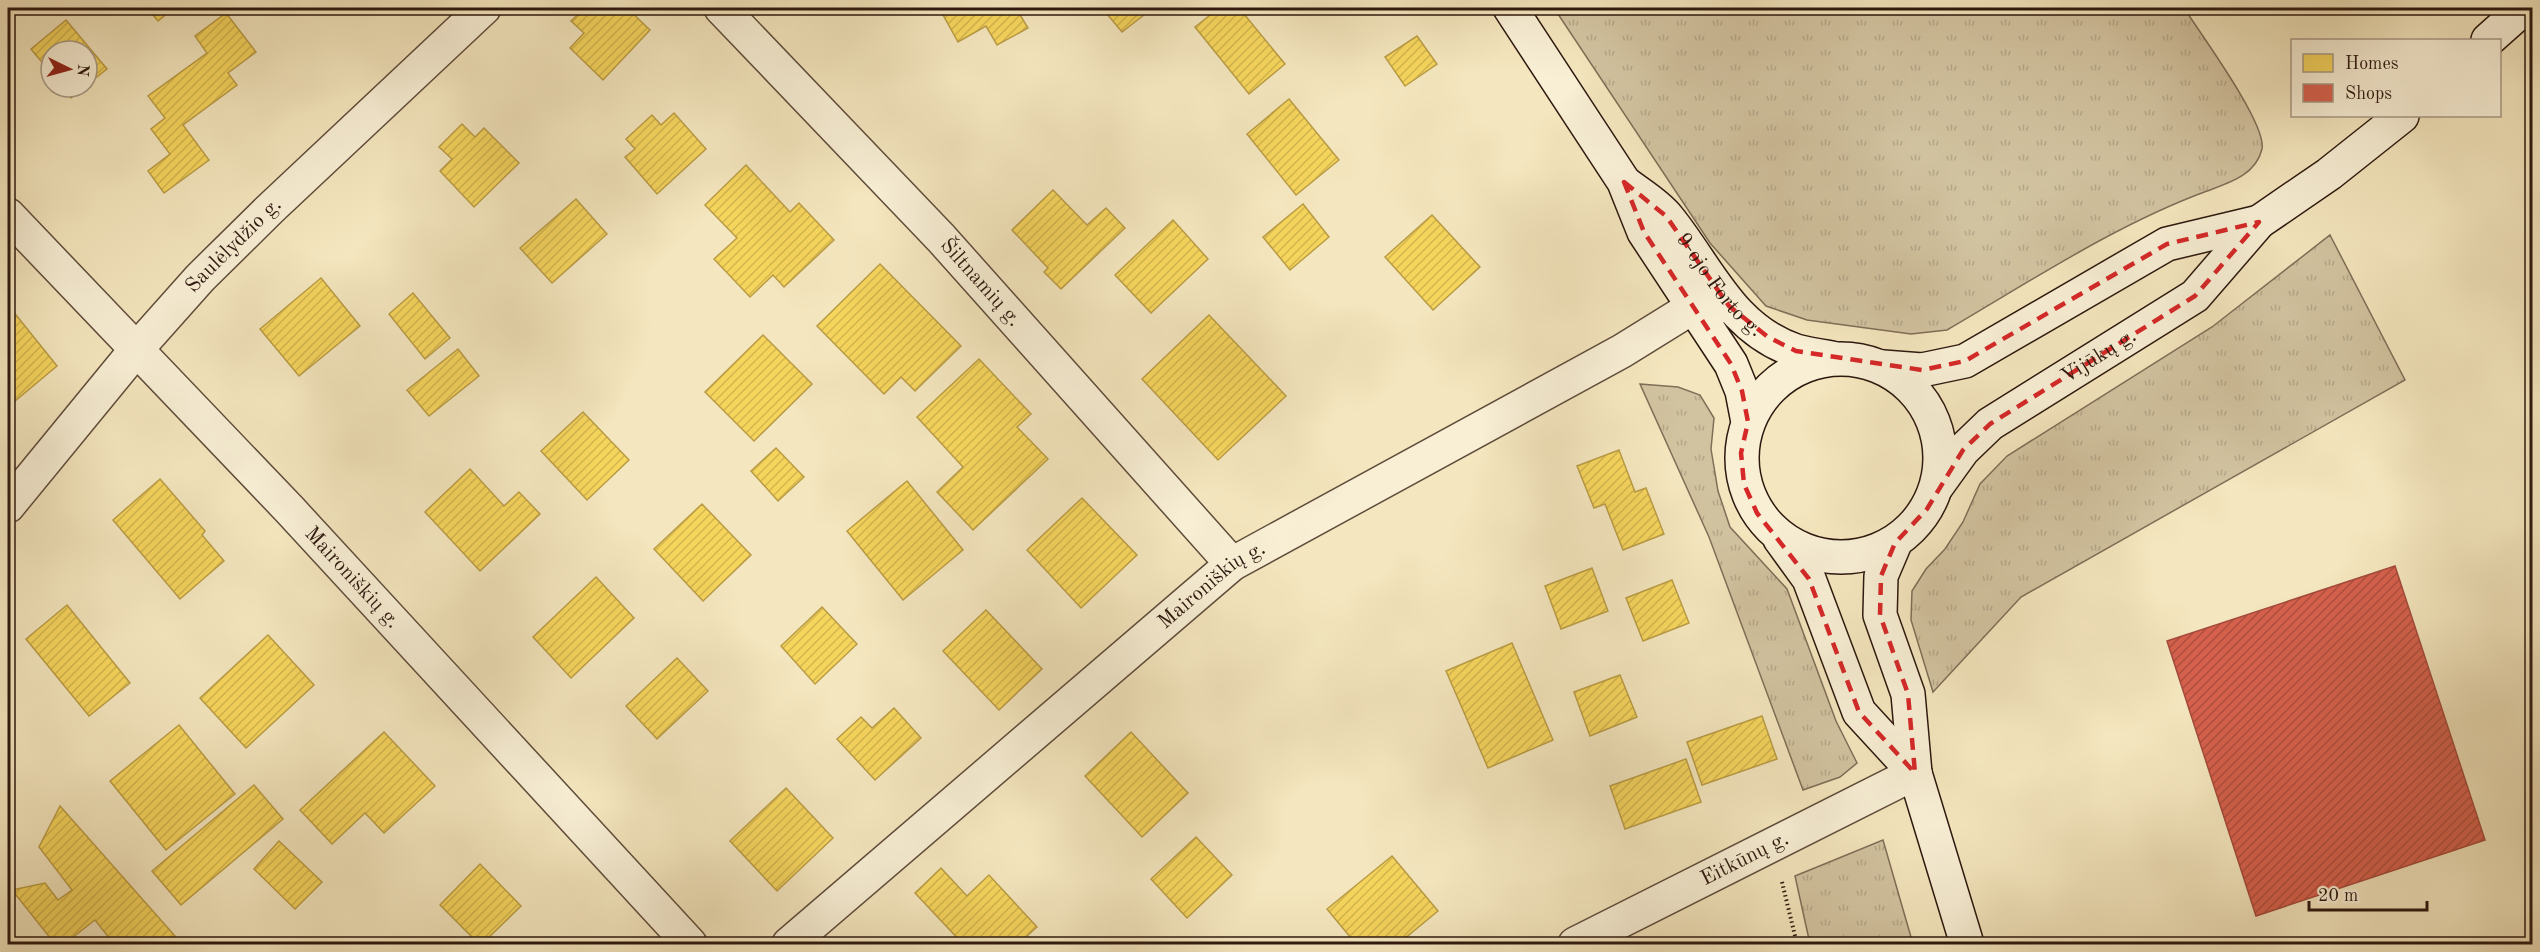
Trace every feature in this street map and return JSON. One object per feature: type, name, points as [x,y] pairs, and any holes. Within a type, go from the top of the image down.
[{"type":"street","name":"Saulėlydžio g.","points":[[8,506],[135,351],[200,279],[262,216],[484,8]]},
{"type":"street","name":"Šiltnamių g.","points":[[721,8],[941,238],[1232,564]]},
{"type":"street","name":"9-ojo Forto g.","points":[[1510,8],[1624,182],[1644,232],[1731,364],[1742,391],[1748,422]]},
{"type":"street","points":[[2489,39],[2524,8]]},
{"type":"street","name":"Vijūkų g.","points":[[1936,488],[1963,450],[1990,424],[2195,296],[2259,222],[2329,174],[2401,117]]},
{"type":"street","name":"9-ojo Forto g.","points":[[1624,182],[1666,216],[1729,306],[1746,323],[1768,338],[1796,351],[1832,358]]},
{"type":"street","name":"Maironiškių g.","points":[[8,215],[135,351],[290,510],[690,945]]},
{"type":"street","name":"Vijūkų g.","points":[[1883,368],[1922,370],[1965,361],[2167,244],[2259,222]]},
{"type":"street","points":[[1693,307],[1729,306]]},
{"type":"street","name":"Maironiškių g.","points":[[789,945],[1232,564],[1622,351],[1693,307]]},
{"type":"street","points":[[1778,536],[1805,552],[1835,558],[1866,555],[1895,543],[1912,528],[1927,509],[1936,488],[1941,459],[1933,422],[1925,405],[1907,383],[1883,368],[1857,360],[1832,358],[1804,365],[1781,378],[1761,398],[1748,422],[1741,453],[1744,484],[1757,513],[1778,536],[1809,579],[1859,712],[1915,773]]},
{"type":"street","points":[[1895,543],[1881,576],[1880,615],[1908,694],[1915,773],[1967,945]]},
{"type":"street","name":"Eitkūnų g.","points":[[1575,945],[1915,773]]},
{"type":"path","points":[[1773,843],[1797,945]]},
{"type":"highlighted area","points":[[1624,182],[1666,216],[1729,306],[1768,337],[1796,351],[1922,370],[1965,361],[2167,244],[2259,222],[2195,296],[1990,424],[1963,450],[1927,509],[1895,543],[1881,576],[1880,615],[1908,694],[1915,773],[1859,712],[1809,579],[1757,513],[1744,484],[1741,453],[1748,422],[1742,391],[1731,364],[1644,232]]},
{"type":"green space","points":[[1554,8],[2184,8],[2244,100],[2261,137],[2262,149],[2254,165],[2240,177],[2139,220],[2106,237],[1947,330],[1911,334],[1807,320],[1766,306],[1710,243]]},
{"type":"green space","points":[[2330,235],[2405,380],[2021,597],[1933,692],[1911,620],[1912,591],[1926,569],[1945,549],[1963,522],[1980,484],[2007,456],[2212,327]]},
{"type":"green space","points":[[1640,384],[1678,387],[1700,395],[1714,418],[1711,449],[1718,491],[1730,527],[1787,589],[1836,721],[1857,763],[1840,777],[1803,790],[1709,537]]},
{"type":"green space","points":[[1883,840],[1913,944],[1810,944],[1795,876]]},
{"type":"building: Homes","points":[[147,8],[174,8],[158,21]]},
{"type":"building: Homes","points":[[585,8],[599,8],[603,12],[608,8],[627,8],[650,30],[603,80],[570,48],[584,33],[571,21]]},
{"type":"building: Homes","points":[[952,8],[1016,8],[1028,28],[997,45],[986,26],[958,42],[942,13]]},
{"type":"building: Homes","points":[[1102,8],[1153,8],[1122,32]]},
{"type":"building: Homes","points":[[1219,8],[1239,8],[1285,64],[1249,94],[1195,27]]},
{"type":"building: Homes","points":[[226,13],[256,52],[228,73],[237,85],[183,125],[209,160],[164,193],[148,171],[170,154],[151,129],[165,118],[148,96],[207,53],[195,36]]},
{"type":"building: Homes","points":[[66,20],[82,39],[43,39]]},
{"type":"building: Homes","points":[[1417,36],[1437,64],[1405,86],[1385,57]]},
{"type":"building: Homes","points":[[39,42],[39,59],[31,49]]},
{"type":"building: Homes","points":[[99,59],[107,69],[99,75]]},
{"type":"building: Homes","points":[[1289,99],[1339,160],[1296,195],[1247,134]]},
{"type":"building: Homes","points":[[674,113],[706,149],[657,194],[625,157],[635,149],[626,139],[652,115],[661,125]]},
{"type":"building: Homes","points":[[462,124],[475,137],[484,128],[519,163],[474,207],[440,171],[452,159],[439,147]]},
{"type":"building: Homes","points":[[746,165],[790,212],[799,203],[834,240],[784,287],[773,275],[750,297],[714,259],[737,238],[705,205]]},
{"type":"building: Homes","points":[[1053,190],[1087,225],[1106,208],[1125,228],[1061,289],[1044,272],[1048,268],[1012,230]]},
{"type":"building: Homes","points":[[576,199],[607,234],[552,283],[520,248]]},
{"type":"building: Homes","points":[[1303,204],[1329,237],[1290,270],[1263,237]]},
{"type":"building: Homes","points":[[1432,215],[1480,267],[1433,310],[1385,257]]},
{"type":"building: Homes","points":[[1173,220],[1208,259],[1151,313],[1115,275]]},
{"type":"building: Homes","points":[[880,264],[961,346],[915,391],[901,377],[884,394],[817,326]]},
{"type":"building: Homes","points":[[321,278],[360,326],[299,376],[260,329]]},
{"type":"building: Homes","points":[[413,293],[450,338],[425,359],[389,314]]},
{"type":"building: Homes","points":[[8,305],[57,366],[8,407]]},
{"type":"building: Homes","points":[[1209,315],[1286,396],[1218,460],[1142,379]]},
{"type":"building: Homes","points":[[763,335],[812,384],[754,441],[705,392]]},
{"type":"building: Homes","points":[[458,349],[479,376],[429,416],[407,390]]},
{"type":"building: Homes","points":[[979,359],[1031,414],[1017,427],[1048,459],[973,530],[937,492],[963,467],[917,417]]},
{"type":"building: Homes","points":[[583,412],[629,460],[587,500],[541,451]]},
{"type":"building: Homes","points":[[776,448],[804,477],[778,501],[751,471]]},
{"type":"building: Homes","points":[[1619,450],[1635,492],[1646,488],[1664,534],[1623,550],[1605,504],[1594,508],[1577,466]]},
{"type":"building: Homes","points":[[470,469],[504,506],[519,492],[540,514],[480,571],[425,512]]},
{"type":"building: Homes","points":[[160,479],[205,531],[202,535],[224,561],[180,599],[113,520]]},
{"type":"building: Homes","points":[[907,481],[963,550],[903,600],[847,531]]},
{"type":"building: Homes","points":[[1082,498],[1137,555],[1081,608],[1027,550]]},
{"type":"building: Homes","points":[[702,504],[751,555],[703,601],[654,549]]},
{"type":"building: Homes","points":[[1592,568],[1608,611],[1561,629],[1545,586]]},
{"type":"building: Homes","points":[[596,577],[634,618],[571,678],[533,637]]},
{"type":"building: Homes","points":[[1672,580],[1689,623],[1643,641],[1626,598]]},
{"type":"building: Homes","points":[[67,605],[130,683],[89,716],[26,639]]},
{"type":"building: Homes","points":[[822,607],[857,644],[815,684],[781,646]]},
{"type":"building: Homes","points":[[986,610],[1042,669],[999,710],[943,651]]},
{"type":"building: Homes","points":[[268,635],[314,685],[246,748],[200,698]]},
{"type":"building: Homes","points":[[1512,643],[1553,740],[1488,768],[1446,671]]},
{"type":"building: Homes","points":[[677,658],[708,691],[657,739],[626,706]]},
{"type":"building: Homes","points":[[1620,675],[1637,717],[1590,736],[1574,692]]},
{"type":"building: Homes","points":[[894,708],[921,738],[875,780],[837,739],[861,717],[872,728]]},
{"type":"building: Homes","points":[[1762,716],[1777,759],[1702,785],[1687,742]]},
{"type":"building: Homes","points":[[179,725],[235,794],[166,850],[110,781]]},
{"type":"building: Homes","points":[[384,732],[435,786],[384,833],[365,813],[332,844],[300,810]]},
{"type":"building: Homes","points":[[1131,732],[1188,793],[1142,837],[1085,776]]},
{"type":"building: Homes","points":[[1686,759],[1701,802],[1625,829],[1610,786]]},
{"type":"building: Homes","points":[[254,785],[283,819],[181,905],[152,871]]},
{"type":"building: Homes","points":[[786,788],[833,838],[777,891],[730,841]]},
{"type":"building: Homes","points":[[60,806],[182,944],[114,944],[95,920],[64,944],[55,944],[12,890],[45,883],[58,900],[72,890],[39,847]]},
{"type":"building: Homes","points":[[1196,837],[1232,875],[1187,918],[1151,879]]},
{"type":"building: Homes","points":[[279,841],[322,882],[295,909],[254,869]]},
{"type":"building: Homes","points":[[1392,856],[1438,911],[1398,944],[1356,944],[1327,909]]},
{"type":"building: Homes","points":[[480,864],[521,906],[482,944],[479,944],[440,905]]},
{"type":"building: Homes","points":[[941,868],[967,896],[989,875],[1037,927],[1018,944],[963,944],[915,893]]},
{"type":"building: Shops","points":[[2395,566],[2485,840],[2256,916],[2167,641]]}]
